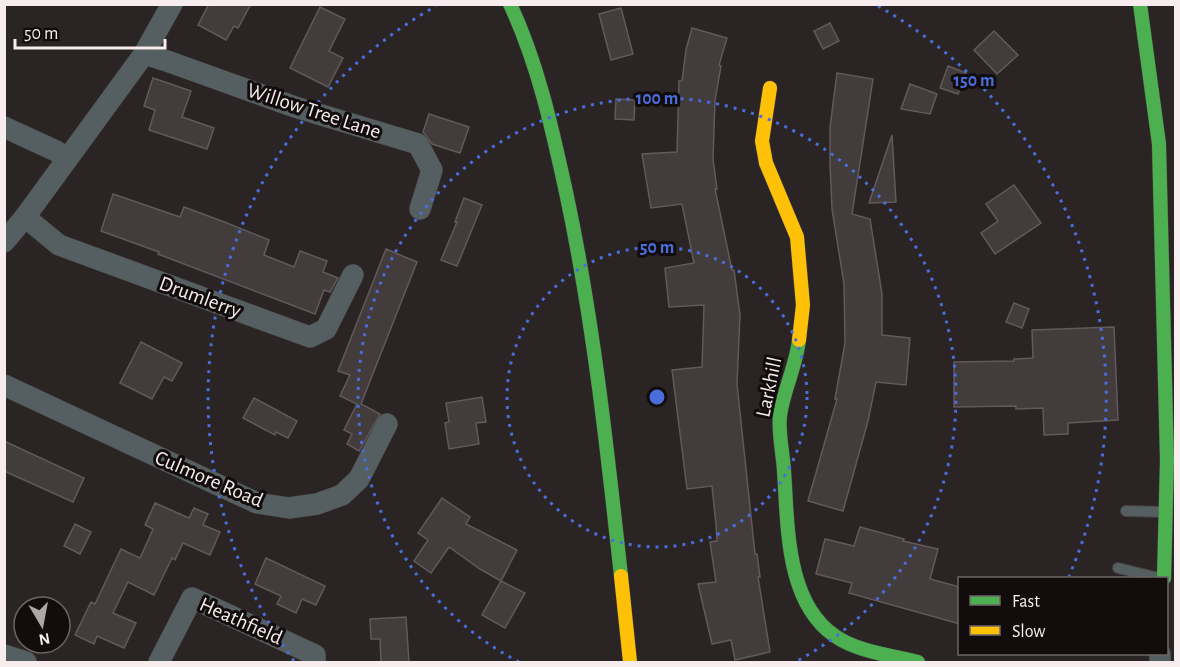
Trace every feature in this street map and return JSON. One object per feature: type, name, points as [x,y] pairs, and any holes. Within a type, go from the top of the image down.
[{"type":"main road","points":[[510,4],[544,97],[575,229],[596,365],[630,663]]},
{"type":"main road","points":[[1140,4],[1168,218],[1166,346],[1172,461],[1162,577]]},
{"type":"main road","name":"Larkhill","points":[[770,88],[762,141],[766,163],[797,237],[803,305],[797,355],[780,416],[790,558],[803,596],[818,622],[836,637],[865,649],[918,663]]},
{"type":"street","points":[[4,242],[25,217],[144,54],[172,4]]},
{"type":"street","name":"Willow Tree Lane","points":[[144,54],[295,107],[418,144],[432,170],[420,208]]},
{"type":"street","points":[[4,127],[67,158]]},
{"type":"street","name":"Drumlerry","points":[[25,217],[59,245],[310,337],[326,329],[353,275]]},
{"type":"street","name":"Culmore Road","points":[[4,385],[257,503],[289,508],[317,504],[342,495],[359,478],[387,424]]},
{"type":"street","name":"Heathfield","points":[[159,663],[192,598],[306,650],[315,655],[315,663]]},
{"type":"street","points":[[4,655],[26,663]]},
{"type":"lane","points":[[1126,511],[1166,512]]},
{"type":"lane","points":[[1118,568],[1154,577]]},
{"type":"building","points":[[209,4],[251,4],[238,28],[234,26],[226,40],[198,25]]},
{"type":"building","points":[[320,7],[345,19],[329,51],[343,58],[328,87],[290,68]]},
{"type":"building","points":[[621,8],[633,54],[611,60],[599,14]]},
{"type":"building","points":[[830,23],[839,41],[823,49],[814,31]]},
{"type":"building","points":[[692,28],[727,38],[719,65],[721,66],[715,100],[713,159],[717,189],[715,189],[732,270],[734,270],[740,315],[737,384],[755,554],[757,554],[760,577],[758,577],[770,652],[735,660],[731,640],[712,644],[698,584],[716,582],[710,542],[717,541],[712,486],[687,489],[672,370],[702,367],[704,305],[669,307],[665,268],[694,263],[682,204],[651,208],[642,154],[677,152],[679,81],[682,81],[686,50]]},
{"type":"building","points":[[994,31],[1018,55],[997,74],[974,50]]},
{"type":"building","points":[[948,66],[966,73],[958,94],[940,88]]},
{"type":"building","points":[[837,73],[873,79],[852,214],[870,219],[882,294],[882,335],[910,338],[906,385],[876,382],[868,421],[843,511],[808,501],[837,399],[835,399],[845,343],[844,284],[832,209],[830,163],[830,127]]},
{"type":"building","points":[[153,78],[191,91],[182,117],[214,128],[207,149],[149,130],[155,110],[144,106]]},
{"type":"building","points":[[910,84],[937,94],[930,114],[901,109]]},
{"type":"building","points":[[616,99],[635,100],[634,120],[615,119]]},
{"type":"building","points":[[429,114],[469,127],[460,153],[432,144],[423,132]]},
{"type":"building","points":[[892,135],[896,202],[869,203]]},
{"type":"building","points":[[1014,185],[1041,223],[995,254],[981,233],[998,221],[986,204]]},
{"type":"building","points":[[113,194],[180,217],[184,207],[227,223],[269,240],[264,255],[294,267],[300,251],[327,261],[323,272],[338,278],[330,292],[324,290],[315,314],[101,231]]},
{"type":"building","points":[[464,198],[482,205],[457,266],[441,260]]},
{"type":"building","points":[[386,249],[417,262],[361,404],[380,414],[359,451],[347,444],[352,434],[344,430],[357,404],[340,396],[350,375],[338,371]]},
{"type":"building","points":[[1014,303],[1029,309],[1022,328],[1006,322]]},
{"type":"building","points":[[1114,327],[1118,420],[1068,423],[1068,434],[1044,435],[1043,408],[954,407],[954,362],[1014,361],[1014,359],[1033,358],[1032,330]]},
{"type":"building","points":[[141,342],[182,363],[172,381],[164,377],[152,399],[120,383]]},
{"type":"building","points":[[482,397],[486,422],[476,423],[479,444],[449,449],[445,423],[449,422],[446,403]]},
{"type":"building","points":[[254,398],[297,421],[288,438],[276,432],[275,435],[243,418]]},
{"type":"building","points":[[4,441],[84,478],[73,502],[4,471]]},
{"type":"building","points":[[442,498],[470,517],[466,524],[517,550],[501,581],[449,547],[431,573],[414,561],[428,540],[418,533]]},
{"type":"building","points":[[155,503],[189,518],[194,508],[208,514],[203,525],[220,532],[210,555],[183,543],[175,560],[172,558],[154,595],[128,582],[113,613],[136,623],[124,648],[97,636],[94,644],[75,635],[91,602],[95,604],[121,549],[140,558],[153,529],[145,525]]},
{"type":"building","points":[[75,524],[91,532],[80,554],[64,546]]},
{"type":"building","points":[[860,527],[904,539],[903,541],[938,549],[930,579],[958,586],[958,623],[849,593],[852,583],[816,574],[825,539],[854,546]]},
{"type":"building","points":[[266,558],[325,586],[316,605],[302,599],[296,613],[277,604],[281,596],[255,584]]},
{"type":"building","points":[[501,581],[525,593],[505,628],[482,615]]},
{"type":"building","points":[[406,617],[409,663],[381,663],[380,639],[371,639],[370,619]]},
{"type":"traffic: fast","points":[[510,4],[529,50],[550,120],[576,239],[598,383],[621,576]]},
{"type":"traffic: fast","points":[[1140,4],[1159,144],[1167,460],[1164,577]]},
{"type":"traffic: fast","points":[[799,340],[780,423],[789,538],[798,583],[806,603],[819,621],[835,636],[854,646],[918,662]]},
{"type":"traffic: slow","points":[[770,88],[762,141],[766,163],[797,237],[803,305],[799,340]]},
{"type":"traffic: slow","points":[[621,576],[630,662]]}]
